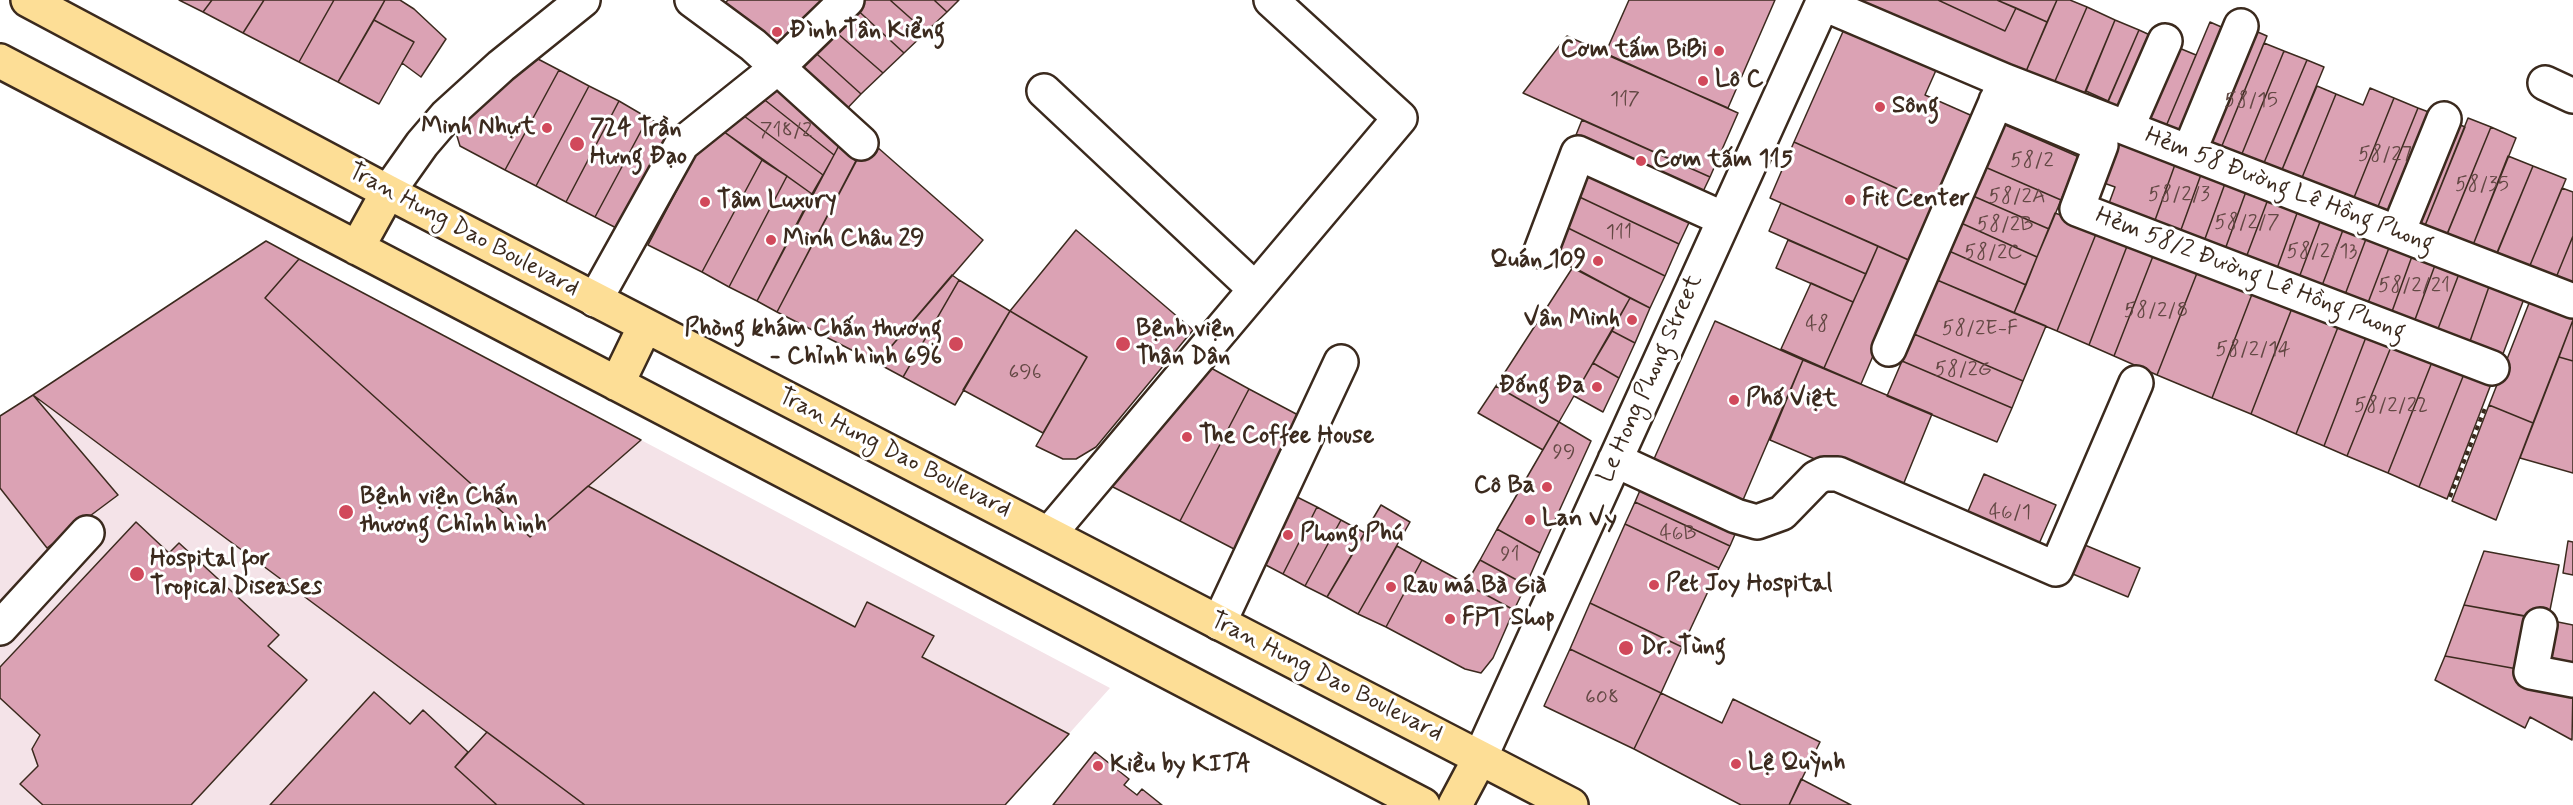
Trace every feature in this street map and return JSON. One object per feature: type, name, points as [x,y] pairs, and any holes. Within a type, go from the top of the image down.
[{"type":"main road","name":"Tran Hung Dao Boulevard","points":[[28,0],[595,300],[1571,805]]},
{"type":"main road","points":[[0,61],[1424,805]]},
{"type":"main road","points":[[357,248],[388,192]]},
{"type":"main road","points":[[617,384],[645,326]]},
{"type":"main road","points":[[1455,805],[1480,758]]},
{"type":"street","points":[[692,0],[728,25],[861,143]]},
{"type":"street","points":[[595,300],[682,144],[777,68],[847,0]]},
{"type":"street","points":[[1049,534],[1400,118],[1271,0]]},
{"type":"street","name":"Hẻm 58 Đường Lê Hồng Phong","points":[[1823,2],[2001,91],[2127,128],[2573,300]]},
{"type":"street","name":"Le Hong Phong Street","points":[[1480,758],[1823,2]]},
{"type":"street","points":[[388,192],[416,152],[446,116],[567,5]]},
{"type":"street","points":[[2189,152],[2241,26]]},
{"type":"street","points":[[2127,128],[2164,41]]},
{"type":"street","points":[[1889,349],[2001,91]]},
{"type":"street","name":"Hẻm 58/2 Đường Lê Hồng Phong","points":[[2001,91],[2101,146],[2077,209],[2492,368]]},
{"type":"street","points":[[1044,92],[1256,289]]},
{"type":"street","points":[[2398,232],[2444,119]]},
{"type":"street","points":[[1541,250],[1578,153],[1724,219]]},
{"type":"street","points":[[1219,622],[1341,362]]},
{"type":"street","points":[[1615,460],[1736,516],[1757,522],[1782,513],[1816,478],[1824,474],[1838,474],[2056,568],[2136,383]]},
{"type":"street","points":[[0,628],[87,533]]},
{"type":"street","points":[[2540,625],[2531,672],[2573,680]]},
{"type":"shaded area","name":"Bệnh viện Chấn thương Chỉnh hình","points":[[266,241],[299,259],[266,297],[641,440],[1110,688],[1005,805],[0,805],[0,416]]},
{"type":"building","points":[[179,0],[212,0],[203,12]]},
{"type":"building","points":[[212,0],[264,0],[243,33],[203,12]]},
{"type":"building","points":[[264,0],[334,0],[299,62],[243,33]]},
{"type":"building","points":[[334,0],[385,0],[338,82],[299,62]]},
{"type":"building","points":[[385,0],[400,0],[414,9],[446,39],[421,77],[402,63],[414,42],[374,20]]},
{"type":"building","name":"Đình Tân Kiểng","points":[[728,0],[838,0],[777,59],[723,5]]},
{"type":"building","points":[[857,0],[890,0],[926,32],[904,53],[852,5]]},
{"type":"building","points":[[890,0],[934,0],[947,12],[926,32]]},
{"type":"building","points":[[934,0],[959,0],[947,12]]},
{"type":"building","name":"Lô C","points":[[1629,0],[1775,0],[1728,108],[1605,54]]},
{"type":"building","points":[[1857,0],[1938,0],[2005,31],[2016,8],[2047,22],[2024,76]]},
{"type":"building","points":[[1938,0],[1997,0],[2016,8],[2005,31]]},
{"type":"building","points":[[1997,0],[2057,0],[2047,22]]},
{"type":"building","points":[[2057,0],[2070,0],[2087,7],[2052,88],[2024,76]]},
{"type":"building","points":[[852,5],[904,53],[883,73],[829,26]]},
{"type":"building","points":[[2087,7],[2115,20],[2082,99],[2052,88]]},
{"type":"building","points":[[374,20],[414,42],[379,104],[338,82]]},
{"type":"building","points":[[2115,20],[2139,30],[2108,101],[2086,91]]},
{"type":"building","points":[[2210,22],[2235,33],[2189,142],[2164,131]]},
{"type":"building","points":[[829,26],[883,73],[861,94],[808,46]]},
{"type":"building","points":[[2244,26],[2267,36],[2219,153],[2195,144]]},
{"type":"building","name":"Sông","points":[[1845,27],[1937,68],[1925,95],[1977,118],[1938,207],[1794,142]]},
{"type":"building","points":[[2139,30],[2161,40],[2127,118],[2105,109]]},
{"type":"building","points":[[1567,36],[1738,113],[1710,177],[1523,93]]},
{"type":"building","points":[[2167,43],[2196,55],[2164,131],[2135,120]]},
{"type":"building","points":[[2264,43],[2284,51],[2239,161],[2219,153]]},
{"type":"building","points":[[808,46],[861,94],[840,116],[786,67]]},
{"type":"building","points":[[2284,51],[2307,60],[2261,170],[2239,161]]},
{"type":"building","points":[[538,59],[559,70],[505,170],[460,146],[457,136],[458,125],[471,103]]},
{"type":"building","points":[[2307,60],[2324,67],[2279,177],[2261,170]]},
{"type":"building","name":"Minh Nhựt","points":[[559,70],[589,86],[536,186],[505,170]]},
{"type":"building","points":[[776,76],[844,136],[834,155],[756,93]]},
{"type":"building","name":"724 Trần Hưng Đạo","points":[[589,86],[619,101],[566,202],[536,186]]},
{"type":"building","points":[[2317,86],[2336,94],[2299,185],[2279,177]]},
{"type":"building","points":[[2370,88],[2394,98],[2351,205],[2299,185],[2336,94],[2363,105]]},
{"type":"building","points":[[756,93],[834,155],[823,175],[736,110]]},
{"type":"building","points":[[2394,98],[2418,108],[2375,214],[2351,205]]},
{"type":"building","points":[[619,101],[648,118],[595,217],[566,202]]},
{"type":"building","points":[[2418,108],[2442,117],[2399,225],[2375,214]]},
{"type":"building","points":[[736,110],[823,175],[812,194],[716,126]]},
{"type":"building","points":[[648,118],[678,134],[626,233],[595,217]]},
{"type":"building","points":[[2468,118],[2491,127],[2444,242],[2422,233]]},
{"type":"building","points":[[2447,119],[2465,127],[2422,233],[2404,227]]},
{"type":"building","name":"Cơm tấm 115","points":[[1582,120],[1710,177],[1698,202],[1572,145]]},
{"type":"building","points":[[2003,124],[2079,157],[2061,200],[1985,167]]},
{"type":"building","name":"Tâm Luxury","points":[[716,126],[762,160],[702,272],[648,245],[707,133]]},
{"type":"building","points":[[2491,127],[2516,138],[2473,245],[2447,234]]},
{"type":"building","points":[[844,136],[861,151],[777,312],[757,301]]},
{"type":"building","points":[[868,139],[983,240],[877,363],[777,312]]},
{"type":"building","points":[[2116,141],[2177,159],[2154,223],[2108,206],[2115,187],[2101,182]]},
{"type":"building","name":"Fit Center","points":[[1794,142],[1938,207],[1913,262],[1770,198]]},
{"type":"building","points":[[2508,156],[2533,166],[2496,255],[2473,245]]},
{"type":"building","points":[[2177,159],[2203,169],[2178,238],[2154,223]]},
{"type":"building","points":[[762,160],[787,176],[729,287],[702,272]]},
{"type":"building","points":[[1583,161],[1694,212],[1679,244],[1571,193]]},
{"type":"building","points":[[2533,166],[2566,179],[2526,275],[2494,261]]},
{"type":"building","points":[[1985,167],[2061,200],[2049,229],[1973,196]]},
{"type":"building","points":[[2203,169],[2227,178],[2202,247],[2178,238]]},
{"type":"building","name":"Minh Châu 29","points":[[787,176],[812,194],[757,301],[729,287]]},
{"type":"building","points":[[2227,178],[2248,186],[2223,255],[2202,247]]},
{"type":"building","points":[[2248,186],[2270,194],[2244,263],[2223,255]]},
{"type":"building","points":[[2562,188],[2573,192],[2573,236],[2553,285],[2526,275]]},
{"type":"building","points":[[1571,193],[1679,244],[1665,276],[1560,224]]},
{"type":"building","points":[[2270,194],[2300,205],[2275,274],[2244,263]]},
{"type":"building","points":[[1973,196],[2049,229],[2037,257],[1961,223]]},
{"type":"building","points":[[1781,203],[1878,246],[1866,274],[1769,231]]},
{"type":"building","points":[[2300,205],[2323,214],[2297,283],[2275,274]]},
{"type":"building","points":[[2055,213],[2098,229],[2057,331],[2014,313]]},
{"type":"building","points":[[2323,214],[2346,222],[2320,291],[2297,283]]},
{"type":"building","points":[[2346,222],[2369,231],[2343,300],[2320,291]]},
{"type":"building","points":[[1961,223],[2037,257],[2026,285],[1949,251]]},
{"type":"building","name":"Quán 109","points":[[1560,224],[1665,276],[1650,308],[1548,255]]},
{"type":"building","points":[[2098,229],[2129,241],[2089,345],[2057,331]]},
{"type":"building","name":"Bệnh viện Thân Dân","points":[[1076,230],[1193,330],[1096,447],[1076,459],[1063,459],[1036,446],[1087,357],[1010,311]]},
{"type":"building","points":[[2369,231],[2392,240],[2366,308],[2343,300]]},
{"type":"building","points":[[2573,236],[2573,293],[2553,285]]},
{"type":"building","points":[[1788,240],[1866,274],[1853,302],[1776,268]]},
{"type":"building","points":[[2392,240],[2415,248],[2390,317],[2366,308]]},
{"type":"building","name":"Bệnh viện Chấn thương Chỉnh hình","points":[[266,241],[299,259],[265,298],[530,537],[588,486],[855,627],[867,602],[934,636],[922,657],[1069,734],[1005,805],[585,805],[33,395]]},
{"type":"building","points":[[2129,241],[2155,251],[2114,356],[2089,345]]},
{"type":"building","points":[[1878,246],[1913,262],[1861,384],[1824,368]]},
{"type":"building","points":[[2415,248],[2438,257],[2413,325],[2390,317]]},
{"type":"building","points":[[1949,251],[2026,285],[2014,313],[1937,280]]},
{"type":"building","points":[[2155,251],[2199,268],[2157,375],[2114,356]]},
{"type":"building","points":[[2438,257],[2462,266],[2436,334],[2413,325]]},
{"type":"building","points":[[299,259],[641,440],[530,537],[265,298]]},
{"type":"building","points":[[2462,266],[2492,278],[2468,347],[2436,334]]},
{"type":"building","points":[[1573,267],[1630,298],[1559,422],[1496,386]]},
{"type":"building","points":[[2199,268],[2254,289],[2212,398],[2157,375]]},
{"type":"building","points":[[952,275],[959,280],[903,377],[877,363]]},
{"type":"building","points":[[2492,278],[2527,291],[2501,359],[2468,347]]},
{"type":"building","name":"Phòng khám Chấn thương - Chỉnh hình 696","points":[[959,280],[1010,311],[955,405],[903,377]]},
{"type":"building","points":[[1937,280],[2046,326],[2023,381],[1914,334]]},
{"type":"building","points":[[1811,283],[1853,302],[1824,368],[1781,349]]},
{"type":"building","points":[[2254,289],[2294,303],[2251,414],[2212,398]]},
{"type":"building","points":[[2533,293],[2573,308],[2573,320],[2533,423],[2489,405]]},
{"type":"building","name":"Vân Minh","points":[[1630,298],[1650,308],[1635,343],[1612,331]]},
{"type":"building","points":[[2294,303],[2340,322],[2296,434],[2251,414]]},
{"type":"building","points":[[1010,311],[1087,357],[1043,433],[963,390]]},
{"type":"building","points":[[2573,320],[2573,361],[2559,357]]},
{"type":"building","name":"Phố Việt","points":[[1715,321],[1803,360],[1740,507],[1650,468]]},
{"type":"building","points":[[2340,322],[2368,332],[2324,446],[2296,434]]},
{"type":"building","points":[[1612,331],[1635,343],[1619,378],[1593,363]]},
{"type":"building","points":[[2368,332],[2393,342],[2347,456],[2324,446]]},
{"type":"building","points":[[1914,334],[2023,381],[2012,408],[1902,361]]},
{"type":"building","points":[[2393,342],[2434,357],[2388,473],[2347,456]]},
{"type":"building","points":[[2434,357],[2466,369],[2419,487],[2388,473]]},
{"type":"building","points":[[2559,357],[2573,361],[2573,473],[2520,458]]},
{"type":"building","points":[[1803,360],[1932,414],[1899,495],[1770,440]]},
{"type":"building","points":[[1902,361],[2012,408],[1997,442],[1887,396]]},
{"type":"building","name":"Đống Đa","points":[[1593,363],[1619,378],[1603,412],[1574,396]]},
{"type":"building","name":"The Coffee House","points":[[1211,368],[1249,389],[1180,521],[1109,485]]},
{"type":"building","points":[[2466,369],[2493,379],[2447,499],[2419,487]]},
{"type":"building","points":[[1496,386],[1559,422],[1543,450],[1478,413]]},
{"type":"building","points":[[1249,389],[1300,416],[1236,550],[1180,521]]},
{"type":"building","points":[[33,395],[118,495],[47,548],[0,488],[0,416]]},
{"type":"building","points":[[2489,405],[2533,423],[2496,520],[2452,501]]},
{"type":"building","points":[[1559,422],[1591,441],[1540,553],[1497,529]]},
{"type":"building","points":[[1984,474],[2056,505],[2035,553],[1963,523]]},
{"type":"building","points":[[1644,481],[1739,525],[1730,546],[1635,502]]},
{"type":"building","name":"Phong Phú","points":[[1293,495],[1317,507],[1283,574],[1260,562]]},
{"type":"building","points":[[1635,502],[1730,546],[1719,568],[1625,524]]},
{"type":"building","points":[[1381,505],[1410,522],[1358,614],[1327,597]]},
{"type":"building","points":[[1317,507],[1341,520],[1305,586],[1283,574]]},
{"type":"building","points":[[1341,520],[1365,533],[1327,597],[1305,586]]},
{"type":"building","points":[[136,522],[169,553],[179,543],[279,635],[268,646],[307,680],[191,805],[43,805],[20,784],[38,766],[32,749],[40,735],[0,698],[0,667]]},
{"type":"building","name":"Pet Joy Hospital","points":[[1625,524],[1719,568],[1682,647],[1590,603]]},
{"type":"building","points":[[1497,529],[1540,553],[1526,585],[1480,560]]},
{"type":"building","points":[[2568,541],[2573,542],[2573,575],[2563,573]]},
{"type":"building","points":[[2080,543],[2140,568],[2128,597],[2068,572]]},
{"type":"building","name":"Rau má Bà Già","points":[[1397,546],[1422,560],[1386,627],[1358,614]]},
{"type":"building","points":[[2484,551],[2559,565],[2548,620],[2464,605]]},
{"type":"building","name":"FPT Shop","points":[[1422,560],[1514,610],[1493,658],[1481,673],[1465,669],[1386,627]]},
{"type":"building","points":[[1480,560],[1526,585],[1514,610],[1466,584]]},
{"type":"building","name":"Dr. Tùng","points":[[1590,603],[1682,647],[1661,693],[1570,649]]},
{"type":"building","points":[[2464,605],[2534,618],[2523,670],[2445,656]]},
{"type":"building","points":[[2548,620],[2573,625],[2573,675],[2540,669]]},
{"type":"building","points":[[1570,649],[1661,693],[1634,749],[1544,706]]},
{"type":"building","points":[[2445,656],[2523,670],[2573,685],[2572,740],[2530,717],[2525,728],[2435,680]]},
{"type":"building","points":[[374,692],[410,724],[423,710],[468,752],[455,767],[497,805],[270,805]]},
{"type":"building","name":"Lệ Quỳnh","points":[[1661,693],[1722,723],[1733,699],[1820,742],[1789,805],[1741,805],[1634,749]]},
{"type":"building","points":[[487,732],[585,805],[497,805],[455,767]]},
{"type":"building","name":"Kiều by KITA","points":[[1095,752],[1129,779],[1124,785],[1137,795],[1142,789],[1162,805],[1053,805]]},
{"type":"building","points":[[1801,779],[1851,805],[1789,805]]},
{"type":"place","name":"Đình Tân Kiểng","points":[[777,32]]},
{"type":"place","name":"Cơm tấm BiBi","points":[[1719,51]]},
{"type":"place","name":"Lô C","points":[[1703,81]]},
{"type":"place","name":"Sông","points":[[1880,107]]},
{"type":"place","name":"Minh Nhựt","points":[[547,128]]},
{"type":"place","name":"724 Trần Hưng Đạo","points":[[577,144]]},
{"type":"place","name":"Cơm tấm 115","points":[[1641,161]]},
{"type":"place","name":"Fit Center","points":[[1850,200]]},
{"type":"place","name":"Tâm Luxury","points":[[705,202]]},
{"type":"place","name":"Minh Châu 29","points":[[771,240]]},
{"type":"place","name":"Quán 109","points":[[1598,261]]},
{"type":"place","name":"Vân Minh","points":[[1632,320]]},
{"type":"place","name":"Phòng khám Chấn thương - Chỉnh hình 696","points":[[956,344]]},
{"type":"place","name":"Bệnh viện Thân Dân","points":[[1123,344]]},
{"type":"place","name":"Đống Đa","points":[[1597,387]]},
{"type":"place","name":"Phố Việt","points":[[1734,400]]},
{"type":"place","name":"The Coffee House","points":[[1187,437]]},
{"type":"place","name":"Cô Ba","points":[[1547,487]]},
{"type":"place","name":"Bệnh viện Chấn thương Chỉnh hình","points":[[346,512]]},
{"type":"place","name":"Lan Vy","points":[[1530,520]]},
{"type":"place","name":"Phong Phú","points":[[1288,535]]},
{"type":"place","name":"Hospital for Tropical Diseases","points":[[137,574]]},
{"type":"place","name":"Pet Joy Hospital","points":[[1654,585]]},
{"type":"place","name":"Rau má Bà Già","points":[[1391,587]]},
{"type":"place","name":"FPT Shop","points":[[1450,619]]},
{"type":"place","name":"Dr. Tùng","points":[[1626,648]]},
{"type":"place","name":"Lệ Quỳnh","points":[[1736,764]]},
{"type":"place","name":"Kiều by KITA","points":[[1098,766]]}]
